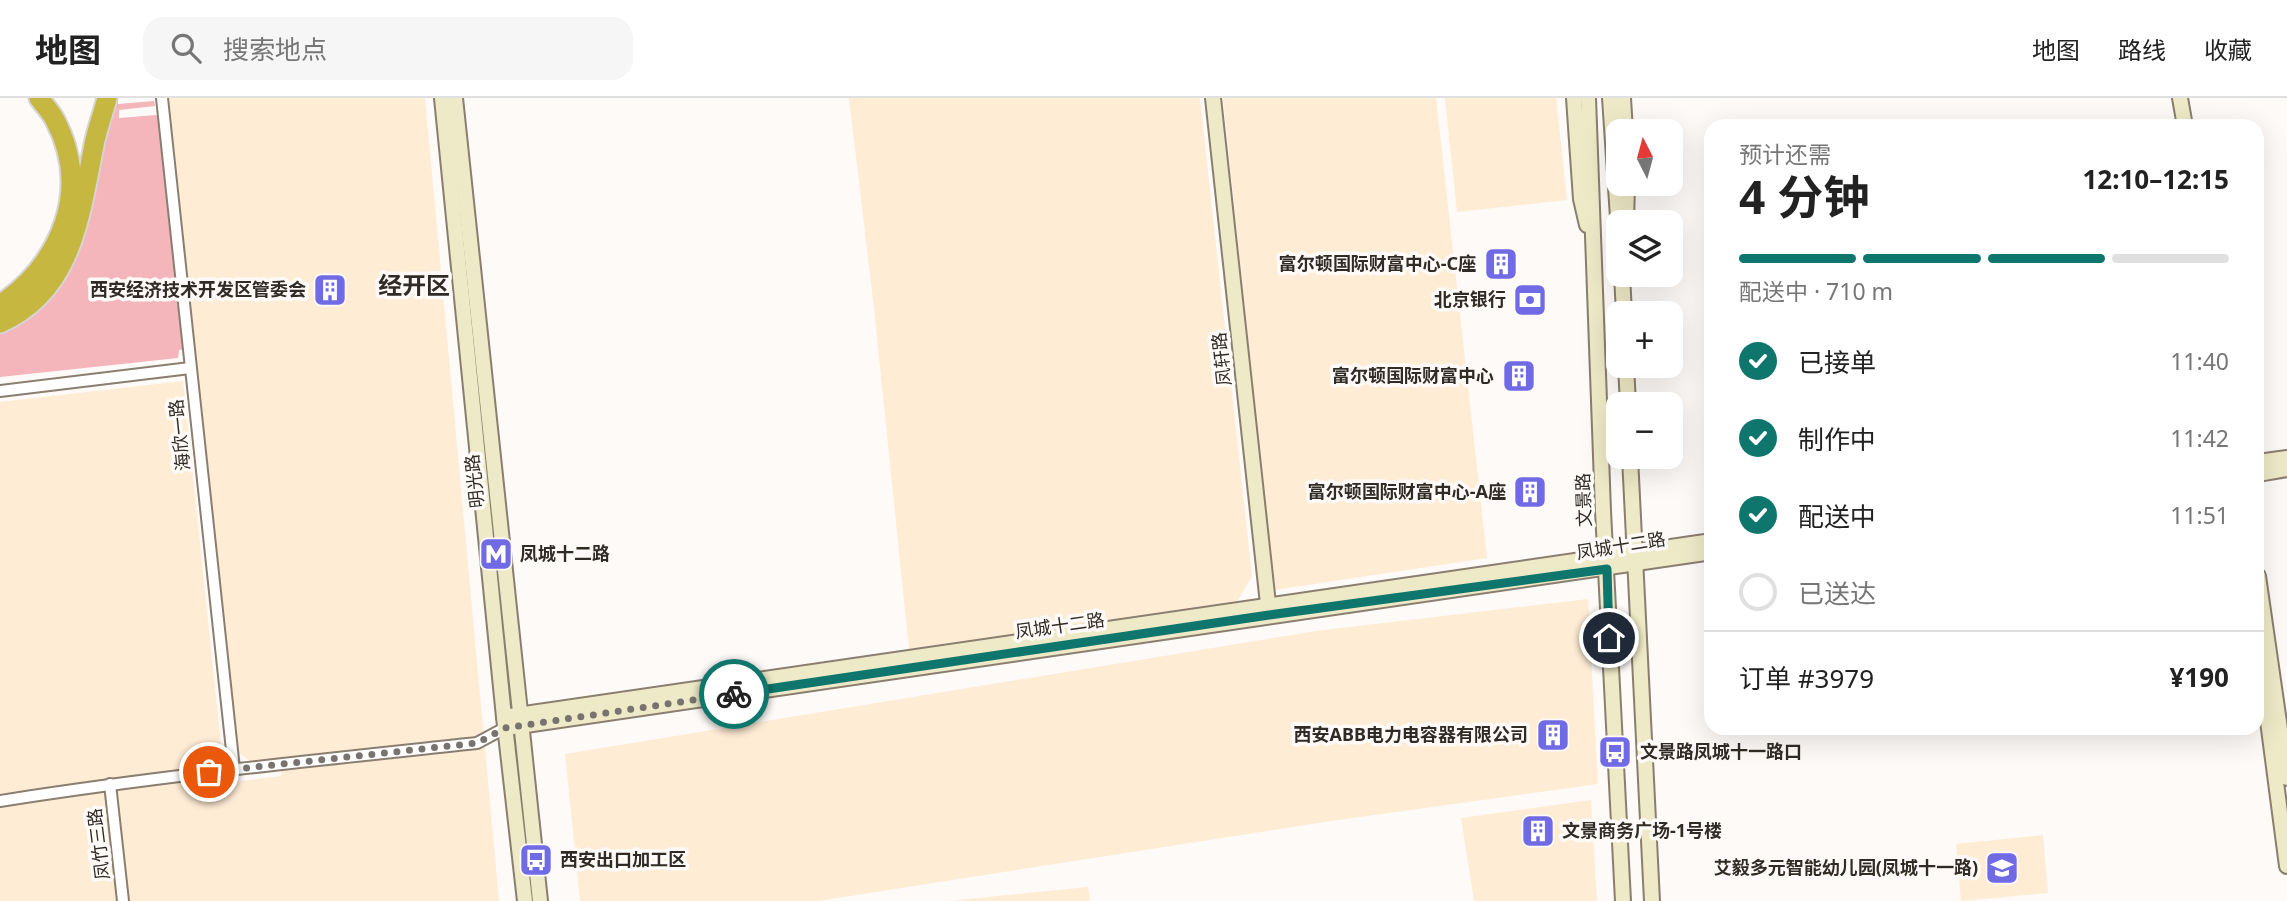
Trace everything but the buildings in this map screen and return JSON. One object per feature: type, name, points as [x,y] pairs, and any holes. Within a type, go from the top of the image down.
[{"type":"highway","points":[[0,305],[29,283],[53,250],[69,214],[71,177],[65,147],[55,120],[39,98]]},
{"type":"highway","points":[[0,323],[37,299],[60,271],[85,200],[95,143],[107,98]]},
{"type":"main road","name":"明光路","points":[[442,98],[525,901]]},
{"type":"main road","name":"明光路","points":[[455,98],[540,901]]},
{"type":"main road","name":"凤轩路","points":[[1213,98],[1268,610]]},
{"type":"main road","points":[[2180,98],[2184,119]]},
{"type":"main road","points":[[2189,98],[2192,119]]},
{"type":"main road","name":"文景路","points":[[1583,99],[1595,259],[1606,563],[1623,901]]},
{"type":"main road","points":[[1614,99],[1621,119]]},
{"type":"main road","points":[[1614,99],[1618,210]]},
{"type":"main road","points":[[2264,461],[2287,458]]},
{"type":"main road","points":[[1631,469],[1652,901]]},
{"type":"main road","points":[[2264,473],[2287,470]]},
{"type":"main road","name":"凤城十二路","points":[[505,722],[1606,563],[1704,543]]},
{"type":"main road","name":"凤城十二路","points":[[1635,558],[1704,553]]},
{"type":"main road","points":[[2264,618],[2287,778]]},
{"type":"main road","points":[[2264,691],[2287,866]]},
{"type":"street","name":"海欣一路","points":[[162,98],[234,769]]},
{"type":"street","points":[[0,390],[190,368]]},
{"type":"street","name":"凤城十二路","points":[[0,801],[110,784],[477,743],[505,722]]},
{"type":"street","name":"凤竹三路","points":[[110,784],[123,901]]},
{"type":"shaded area","points":[[109,98],[117,98],[118,104],[154,101],[155,106],[119,110],[119,118],[159,117],[186,349],[179,350],[178,358],[0,377],[0,326],[28,308]]},
{"type":"shaded area","points":[[169,98],[425,98],[499,901],[0,901],[0,402],[183,381],[225,783],[281,776],[282,758],[250,761],[238,752]]},
{"type":"shaded area","points":[[849,98],[1200,98],[1252,576],[1234,607],[909,649],[874,308]]},
{"type":"shaded area","points":[[1223,98],[1436,98],[1487,558],[1274,590]]},
{"type":"shaded area","points":[[1445,98],[1556,98],[1567,200],[1457,212]]},
{"type":"shaded area","points":[[1588,599],[1598,784],[1331,821],[818,901],[580,901],[565,754],[1316,631]]},
{"type":"shaded area","points":[[1591,800],[1597,901],[1474,901],[1461,818]]},
{"type":"shaded area","name":"艾毅多元智能幼儿园(凤城十一路)","points":[[2043,835],[2048,893],[1961,901],[1956,844]]},
{"type":"shaded area","points":[[1088,887],[1090,901],[949,901]]},
{"type":"way so far","points":[[209,772],[477,743],[505,728],[734,694]]},
{"type":"place","name":"富尔顿国际财富中心-C座","points":[[1501,264]]},
{"type":"place","name":"西安经济技术开发区管委会","points":[[330,290]]},
{"type":"place","name":"北京银行","points":[[1530,300]]},
{"type":"place","name":"富尔顿国际财富中心","points":[[1519,376]]},
{"type":"place","name":"富尔顿国际财富中心-A座","points":[[1530,492]]},
{"type":"place","name":"凤城十二路","points":[[496,554]]},
{"type":"place","name":"西安ABB电力电容器有限公司","points":[[1553,735]]},
{"type":"place","name":"文景路凤城十一路口","points":[[1615,752]]},
{"type":"place","name":"文景商务广场-1号楼","points":[[1538,831]]},
{"type":"place","name":"西安出口加工区","points":[[536,860]]},
{"type":"place","name":"艾毅多元智能幼儿园(凤城十一路)","points":[[2002,868]]},
{"type":"district","name":"经开区","points":[[414,286]]},
{"type":"route","points":[[734,694],[1269,615],[1607,569],[1609,638]]}]
